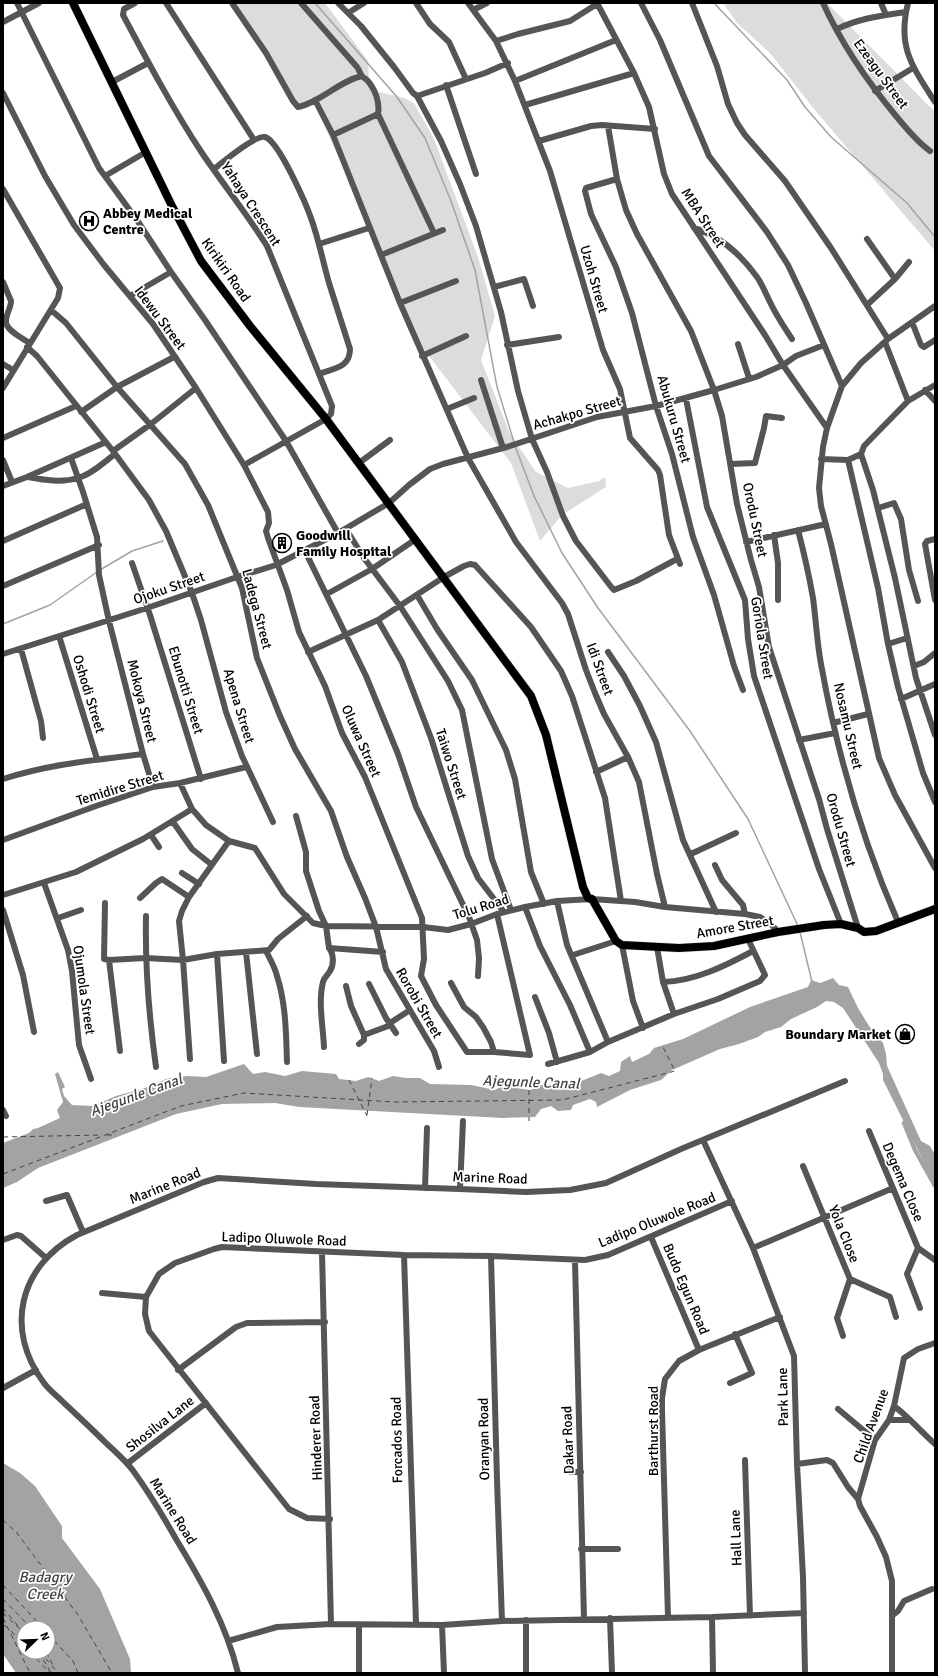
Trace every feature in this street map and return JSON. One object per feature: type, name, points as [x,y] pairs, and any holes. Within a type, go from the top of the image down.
[{"type":"main road","name":"Kirikiri Road","points":[[73,3],[191,243],[210,276],[326,419],[444,577],[530,696],[546,735],[583,887],[588,898],[592,900],[619,943]]},
{"type":"main road","name":"Amore Street","points":[[619,943],[679,948],[714,946],[788,930],[841,924],[867,932],[876,931],[935,909]]},
{"type":"street","points":[[17,3],[85,140],[105,176],[206,320],[286,441],[338,533]]},
{"type":"street","points":[[3,22],[39,3]]},
{"type":"street","name":"Yahaya Crescent","points":[[135,3],[124,9],[123,15],[148,63],[190,134],[257,230],[266,246],[332,406],[332,414],[326,419]]},
{"type":"street","points":[[166,3],[254,140]]},
{"type":"street","points":[[232,3],[266,53],[296,106],[301,107],[352,79],[362,76]]},
{"type":"street","points":[[301,3],[358,67],[362,76],[370,84],[376,95],[379,106],[378,114],[434,233]]},
{"type":"street","points":[[338,3],[394,67],[413,93],[417,96],[441,141],[460,184],[476,226],[501,312],[530,440]]},
{"type":"street","points":[[348,13],[364,3]]},
{"type":"street","points":[[416,3],[430,24],[449,42],[466,79]]},
{"type":"street","name":"Uzoh Street","points":[[468,3],[496,42],[508,63],[539,141],[560,205],[603,350],[620,389],[630,438],[658,470],[660,475],[669,536],[679,562],[614,590],[576,541],[563,516],[547,472],[530,440]]},
{"type":"street","points":[[473,10],[486,3]]},
{"type":"street","points":[[496,42],[518,34],[570,21],[597,3]]},
{"type":"street","name":"MBA Street","points":[[597,3],[634,73],[649,107],[664,174],[672,194],[765,335],[783,365],[827,428]]},
{"type":"street","points":[[641,3],[660,40],[709,156],[767,232],[788,265],[842,386]]},
{"type":"street","points":[[692,3],[717,66],[728,104],[737,123],[745,135],[785,181],[868,304],[886,340],[908,401]]},
{"type":"street","name":"Ezeagu Street","points":[[823,3],[847,50],[875,91],[919,143],[930,151]]},
{"type":"street","points":[[882,3],[886,15]]},
{"type":"street","points":[[908,3],[904,39],[913,68],[935,102]]},
{"type":"street","points":[[836,29],[854,21],[906,12]]},
{"type":"street","points":[[516,81],[616,40]]},
{"type":"street","points":[[112,82],[148,63]]},
{"type":"street","points":[[417,96],[508,63]]},
{"type":"street","points":[[875,91],[913,68]]},
{"type":"street","points":[[525,105],[634,73]]},
{"type":"street","points":[[446,85],[476,174]]},
{"type":"street","name":"Idewu Street","points":[[3,93],[45,176],[74,225],[104,265],[153,324],[196,388],[244,465],[268,512],[269,523],[266,531],[276,564]]},
{"type":"street","name":"Idi Street","points":[[315,100],[333,135],[369,228],[422,356],[468,458],[516,542],[562,603],[568,614],[595,693],[604,714],[628,757],[639,782],[657,874],[666,907]]},
{"type":"street","points":[[333,135],[378,114]]},
{"type":"street","points":[[539,141],[583,127],[608,126],[655,129]]},
{"type":"street","name":"Orodu Street","points":[[608,126],[617,179],[626,210],[691,331],[714,390],[722,416],[737,504],[759,587],[769,647],[819,799],[858,928]]},
{"type":"street","points":[[214,169],[254,140],[262,137],[267,138],[273,142],[279,151],[304,199],[350,349],[350,358],[347,363],[319,374]]},
{"type":"street","points":[[105,176],[146,152]]},
{"type":"street","name":"Abukuru Street","points":[[617,179],[586,188],[585,191],[592,214],[616,266],[632,313],[656,406],[672,454],[693,537],[714,595],[734,666],[743,690]]},
{"type":"street","points":[[3,188],[60,288],[58,298],[3,388]]},
{"type":"street","points":[[319,244],[369,228]]},
{"type":"street","points":[[694,228],[716,236],[726,243],[744,263],[757,278],[775,313],[792,339]]},
{"type":"street","points":[[381,255],[443,230]]},
{"type":"street","points":[[867,239],[895,279]]},
{"type":"street","points":[[868,304],[895,279],[909,262]]},
{"type":"street","points":[[130,296],[171,272]]},
{"type":"street","points":[[494,287],[524,279],[533,306]]},
{"type":"street","points":[[400,303],[456,281]]},
{"type":"street","name":"Apena Street","points":[[3,282],[11,301],[6,320],[8,328],[28,345],[114,452],[149,500],[166,531],[192,593],[201,620],[226,712],[246,767],[273,822]]},
{"type":"street","points":[[934,864],[886,777],[879,758],[821,506],[819,488],[821,459],[827,428],[842,386],[861,363],[886,340],[935,306]]},
{"type":"street","name":"Ladega Street","points":[[51,310],[66,323],[117,387],[185,464],[208,504],[242,588],[257,658],[295,749],[331,811],[347,857],[376,927]]},
{"type":"street","points":[[912,322],[924,348],[935,340]]},
{"type":"street","points":[[422,356],[466,336]]},
{"type":"street","points":[[508,344],[559,337]]},
{"type":"street","points":[[738,344],[749,378]]},
{"type":"street","name":"Achakpo Street","points":[[305,551],[346,529],[389,503],[430,469],[442,464],[505,448],[597,417],[686,399],[756,376],[783,365],[796,356],[824,345]]},
{"type":"street","points":[[81,412],[117,387],[174,357]]},
{"type":"street","points":[[3,364],[13,370]]},
{"type":"street","points":[[480,380],[505,448]]},
{"type":"street","points":[[935,386],[925,390],[908,401],[864,446],[861,454],[878,508],[914,666],[935,735]]},
{"type":"street","points":[[27,477],[50,481],[78,478],[89,473],[196,388]]},
{"type":"street","points":[[925,390],[935,401]]},
{"type":"street","points":[[447,410],[474,398]]},
{"type":"street","name":"Goriola Street","points":[[686,399],[707,507],[745,600],[748,639],[754,676],[819,869],[841,924]]},
{"type":"street","points":[[3,438],[76,406]]},
{"type":"street","points":[[731,464],[755,463],[766,416],[782,418]]},
{"type":"street","points":[[244,465],[326,419]]},
{"type":"street","points":[[358,463],[390,440]]},
{"type":"street","points":[[3,486],[106,442]]},
{"type":"street","points":[[821,459],[848,460],[861,454]]},
{"type":"street","name":"Mokoya Street","points":[[71,458],[99,545],[99,575],[109,621],[143,754],[153,787]]},
{"type":"street","points":[[3,460],[12,482]]},
{"type":"street","points":[[848,460],[878,588],[888,644],[901,699],[923,773],[935,802]]},
{"type":"street","points":[[878,508],[894,502],[901,519],[909,570],[918,601]]},
{"type":"street","points":[[3,541],[87,504]]},
{"type":"street","points":[[746,542],[826,524]]},
{"type":"street","points":[[346,529],[364,558],[400,606],[448,681],[462,710],[492,859],[511,910]]},
{"type":"street","name":"Nosamu Street","points":[[798,530],[809,574],[821,664],[835,733],[866,839],[898,922]]},
{"type":"street","points":[[774,535],[778,562],[778,600]]},
{"type":"street","points":[[935,539],[927,541],[924,544],[935,600]]},
{"type":"street","points":[[328,594],[372,569],[416,540]]},
{"type":"street","points":[[3,586],[99,545]]},
{"type":"street","points":[[305,551],[328,594],[333,610],[366,676],[395,747],[416,807],[471,924],[477,940],[479,952],[478,976]]},
{"type":"street","name":"Ojoku Street","points":[[3,654],[192,593],[276,564],[305,551]]},
{"type":"street","name":"Ebunotti Street","points":[[132,563],[201,778]]},
{"type":"street","name":"Oluwa Street","points":[[276,564],[287,590],[299,632],[325,686],[342,733],[365,777],[422,918],[424,960],[421,976],[431,998],[466,1051],[468,1053],[494,1052]]},
{"type":"street","points":[[308,652],[346,636],[378,620],[444,577],[464,566],[470,564],[475,565],[531,627],[561,671],[572,696],[605,798],[621,901]]},
{"type":"street","points":[[417,595],[472,680],[506,750],[516,779],[531,872],[544,904]]},
{"type":"street","name":"Taiwo Street","points":[[378,620],[402,662],[431,738],[468,856],[478,878],[501,913]]},
{"type":"street","name":"Oshodi Street","points":[[59,636],[97,759]]},
{"type":"street","points":[[888,644],[907,638]]},
{"type":"street","points":[[21,648],[41,721],[43,738]]},
{"type":"street","points":[[608,652],[624,676],[637,700],[656,742],[684,840],[716,912]]},
{"type":"street","points":[[914,666],[924,662],[935,653]]},
{"type":"street","points":[[901,699],[935,684]]},
{"type":"street","points":[[833,723],[868,714]]},
{"type":"street","points":[[799,740],[835,733]]},
{"type":"street","points":[[3,779],[40,768],[97,759],[143,754]]},
{"type":"street","points":[[596,772],[628,757]]},
{"type":"street","name":"Temidire Street","points":[[3,840],[153,787],[180,783],[246,767]]},
{"type":"street","name":"Tolu Road","points":[[180,783],[192,809],[206,825],[229,841],[255,848],[284,894],[313,923],[326,926],[423,927],[448,930],[525,907],[557,901],[592,900],[621,901],[666,907],[745,914],[760,918],[772,925],[778,932]]},
{"type":"street","points":[[3,895],[76,872],[151,835],[192,809]]},
{"type":"street","points":[[296,816],[306,852],[306,871],[319,911],[326,926],[329,948],[333,955],[332,967],[323,980],[321,1004],[324,1047]]},
{"type":"street","points":[[172,822],[192,849],[212,865]]},
{"type":"street","points":[[689,853],[693,853],[736,833]]},
{"type":"street","points":[[151,835],[159,847]]},
{"type":"street","points":[[190,1060],[179,921],[189,897],[229,841]]},
{"type":"street","points":[[715,865],[722,880],[743,905],[745,914]]},
{"type":"street","points":[[182,873],[199,884]]},
{"type":"street","points":[[140,898],[162,879],[189,897]]},
{"type":"street","name":"Ojumola Street","points":[[44,883],[58,918],[68,950],[72,971],[79,1045],[91,1079]]},
{"type":"street","points":[[557,901],[568,945],[608,1042]]},
{"type":"street","points":[[105,903],[104,959],[109,960],[146,958],[183,960],[217,954],[266,951],[278,939],[307,916]]},
{"type":"street","points":[[525,907],[540,946],[570,1006],[590,1052]]},
{"type":"street","points":[[3,910],[23,975],[34,1032]]},
{"type":"street","points":[[58,918],[81,910]]},
{"type":"street","points":[[451,983],[464,1007],[476,1017],[483,1027],[491,1042],[494,1052],[531,1055],[501,913]]},
{"type":"street","points":[[146,916],[146,958],[150,1018],[156,1067]]},
{"type":"street","name":"Rorobi Street","points":[[376,927],[386,969],[434,1051],[439,1067]]},
{"type":"street","points":[[548,1064],[590,1052],[608,1042],[674,1014],[718,999],[764,978],[765,975],[748,939]]},
{"type":"street","points":[[573,955],[619,943],[633,1001],[644,1028]]},
{"type":"street","points":[[657,947],[663,982],[674,1014]]},
{"type":"street","points":[[329,948],[383,952]]},
{"type":"street","points":[[266,951],[277,974],[282,997],[286,1020],[287,1062]]},
{"type":"street","points":[[663,982],[674,982],[720,968],[753,951]]},
{"type":"street","points":[[246,952],[257,1054]]},
{"type":"street","points":[[217,954],[224,1061]]},
{"type":"street","points":[[109,960],[120,1051]]},
{"type":"street","points":[[369,984],[396,1033]]},
{"type":"street","points":[[346,986],[351,1006],[364,1036],[362,1042],[359,1044]]},
{"type":"street","points":[[535,997],[549,1033],[557,1062]]},
{"type":"street","points":[[364,1036],[390,1024],[410,1010]]},
{"type":"street","name":"Marine Road","points":[[238,1673],[228,1641],[213,1603],[152,1498],[128,1463],[44,1384],[36,1370],[25,1342],[23,1332],[22,1311],[24,1298],[29,1283],[46,1258],[58,1246],[83,1232],[204,1182],[218,1178],[316,1184],[526,1192],[570,1190],[606,1183],[703,1140],[844,1081]]},
{"type":"street","points":[[460,1190],[463,1121]]},
{"type":"street","points":[[425,1188],[427,1128]]},
{"type":"street","name":"Degema Close","points":[[869,1131],[918,1248]]},
{"type":"street","name":"Park Lane","points":[[703,1140],[753,1248],[794,1356],[797,1464],[803,1577],[805,1673]]},
{"type":"street","name":"Yola Close","points":[[803,1166],[850,1279],[837,1318],[843,1336]]},
{"type":"street","points":[[753,1248],[893,1188]]},
{"type":"street","points":[[46,1201],[67,1195],[83,1232]]},
{"type":"street","name":"Ladipo Oluwole Road","points":[[330,1519],[307,1518],[289,1509],[206,1403],[178,1370],[149,1331],[145,1314],[146,1297],[159,1274],[166,1267],[214,1249],[228,1247],[404,1255],[491,1256],[575,1261],[608,1255],[651,1238],[732,1201]]},
{"type":"street","points":[[3,1240],[17,1235],[21,1236],[46,1258]]},
{"type":"street","name":"Budo Egun Road","points":[[651,1238],[699,1350]]},
{"type":"street","points":[[920,1308],[907,1274],[918,1248],[935,1260]]},
{"type":"street","name":"Hinderer Road","points":[[322,1252],[330,1519],[331,1624]]},
{"type":"street","name":"Forcados Road","points":[[404,1255],[411,1518],[416,1623]]},
{"type":"street","name":"Oranyan Road","points":[[491,1256],[502,1621]]},
{"type":"street","name":"Dakar Road","points":[[575,1261],[581,1472],[581,1549],[584,1619]]},
{"type":"street","points":[[850,1279],[890,1297],[896,1317]]},
{"type":"street","points":[[102,1292],[146,1297]]},
{"type":"street","name":"Barthurst Road","points":[[668,1617],[662,1392],[665,1379],[679,1361],[699,1350],[779,1314]]},
{"type":"street","points":[[178,1370],[236,1326],[247,1322],[325,1322]]},
{"type":"street","points":[[730,1383],[752,1373],[735,1334]]},
{"type":"street","name":"Child Avenue","points":[[858,1499],[875,1440],[889,1420],[894,1406],[904,1358],[918,1349],[935,1343]]},
{"type":"street","points":[[3,1388],[36,1370]]},
{"type":"street","name":"Shosilva Lane","points":[[128,1463],[206,1403]]},
{"type":"street","points":[[894,1406],[935,1444]]},
{"type":"street","points":[[838,1409],[875,1440]]},
{"type":"street","points":[[889,1420],[910,1420]]},
{"type":"street","name":"Hall Lane","points":[[745,1460],[750,1616]]},
{"type":"street","points":[[797,1464],[827,1460],[833,1463],[848,1487],[858,1499],[860,1506],[877,1537],[886,1557],[892,1581],[892,1673]]},
{"type":"street","points":[[570,1472],[581,1472]]},
{"type":"street","points":[[581,1549],[618,1549]]},
{"type":"street","points":[[893,1615],[898,1611],[904,1601],[932,1589]]},
{"type":"street","points":[[228,1641],[277,1627],[331,1624],[359,1625],[416,1623],[442,1625],[526,1620],[712,1617],[804,1613]]},
{"type":"street","points":[[712,1617],[713,1673]]},
{"type":"street","points":[[610,1618],[612,1673]]},
{"type":"street","points":[[526,1620],[526,1673]]},
{"type":"street","points":[[359,1625],[359,1673]]},
{"type":"street","points":[[442,1625],[444,1673]]},
{"type":"shaded area","points":[[236,3],[325,3],[368,61],[369,78],[379,92],[404,98],[414,103],[434,139],[478,257],[495,316],[481,360],[510,434],[536,472],[568,488],[599,481],[605,477],[606,487],[562,515],[540,541],[511,463],[416,339],[354,191],[314,103],[301,110]]},
{"type":"shaded area","points":[[723,3],[827,3],[935,112],[935,251],[814,109],[770,53],[737,23]]},
{"type":"water","points":[[833,978],[839,985],[848,987],[869,1026],[883,1043],[887,1066],[921,1141],[930,1146],[935,1155],[935,1184],[883,1080],[883,1074],[879,1063],[843,1008],[834,1002],[826,1001],[817,1007],[791,1019],[781,1027],[765,1032],[758,1037],[739,1044],[720,1049],[672,1070],[661,1080],[630,1090],[597,1107],[596,1102],[590,1099],[573,1105],[571,1110],[558,1111],[551,1106],[541,1109],[535,1117],[503,1118],[299,1107],[275,1103],[222,1104],[176,1114],[38,1168],[17,1182],[3,1188],[3,1143],[29,1133],[33,1129],[60,1118],[57,1110],[63,1102],[55,1074],[58,1072],[65,1087],[62,1089],[64,1096],[72,1105],[93,1106],[116,1096],[145,1088],[166,1079],[187,1076],[206,1077],[244,1064],[253,1074],[265,1072],[285,1076],[302,1071],[336,1074],[339,1079],[356,1081],[368,1077],[379,1081],[393,1076],[420,1078],[430,1084],[471,1085],[495,1090],[502,1086],[530,1090],[541,1085],[579,1082],[601,1073],[609,1076],[620,1071],[621,1062],[630,1056],[632,1062],[649,1054],[654,1048],[683,1039],[750,1007],[808,987],[811,980],[820,983]]},
{"type":"water","name":"Badagry Creek","points":[[3,1463],[20,1473],[35,1486],[62,1526],[62,1538],[100,1589],[130,1659],[131,1673],[16,1673],[3,1654]]},
{"type":"waterway","points":[[315,3],[397,97],[425,138],[451,201],[475,270],[497,387],[514,442]]},
{"type":"waterway","points":[[714,3],[787,80],[805,107],[831,137],[907,203],[935,237]]},
{"type":"waterway","points":[[515,446],[534,496],[562,553],[598,608],[690,731],[748,819],[798,926]]},
{"type":"waterway","points":[[100,570],[132,551],[163,541]]},
{"type":"waterway","points":[[3,624],[50,605],[97,572]]},
{"type":"waterway","points":[[800,932],[812,982]]},
{"type":"waterway","name":"Ajegunle Canal","points":[[904,1123],[915,1150],[935,1186]]},
{"type":"ferry route","points":[[3,1174],[181,1106],[244,1093],[394,1102],[562,1100],[675,1071],[662,1045]]},
{"type":"ferry route","points":[[367,1115],[372,1078]]},
{"type":"ferry route","points":[[349,1080],[367,1116]]},
{"type":"ferry route","points":[[529,1081],[529,1121]]},
{"type":"ferry route","points":[[3,1137],[102,1135]]},
{"type":"ferry route","points":[[107,1135],[115,1135]]},
{"type":"ferry route","points":[[3,1520],[17,1533],[78,1615],[112,1673]]},
{"type":"ferry route","points":[[3,1585],[36,1620]]},
{"type":"ferry route","points":[[3,1599],[23,1620]]},
{"type":"ferry route","points":[[3,1608],[16,1623]]},
{"type":"ferry route","points":[[3,1613],[16,1625]]},
{"type":"ferry route","points":[[3,1618],[30,1673]]},
{"type":"ferry route","points":[[3,1624],[7,1628]]},
{"type":"ferry route","points":[[11,1631],[16,1636]]},
{"type":"ferry route","points":[[56,1643],[73,1661],[78,1673]]},
{"type":"ferry route","points":[[38,1660],[50,1673]]},
{"type":"ferry route","points":[[44,1660],[51,1673]]},
{"type":"ferry route","points":[[47,1660],[58,1673]]},
{"type":"ferry route","points":[[50,1660],[54,1667]]},
{"type":"place","name":"Abbey Medical Centre","points":[[89,221]]},
{"type":"place","name":"Goodwill Family Hospital","points":[[282,543]]},
{"type":"place","name":"Boundary Market","points":[[905,1034]]}]
